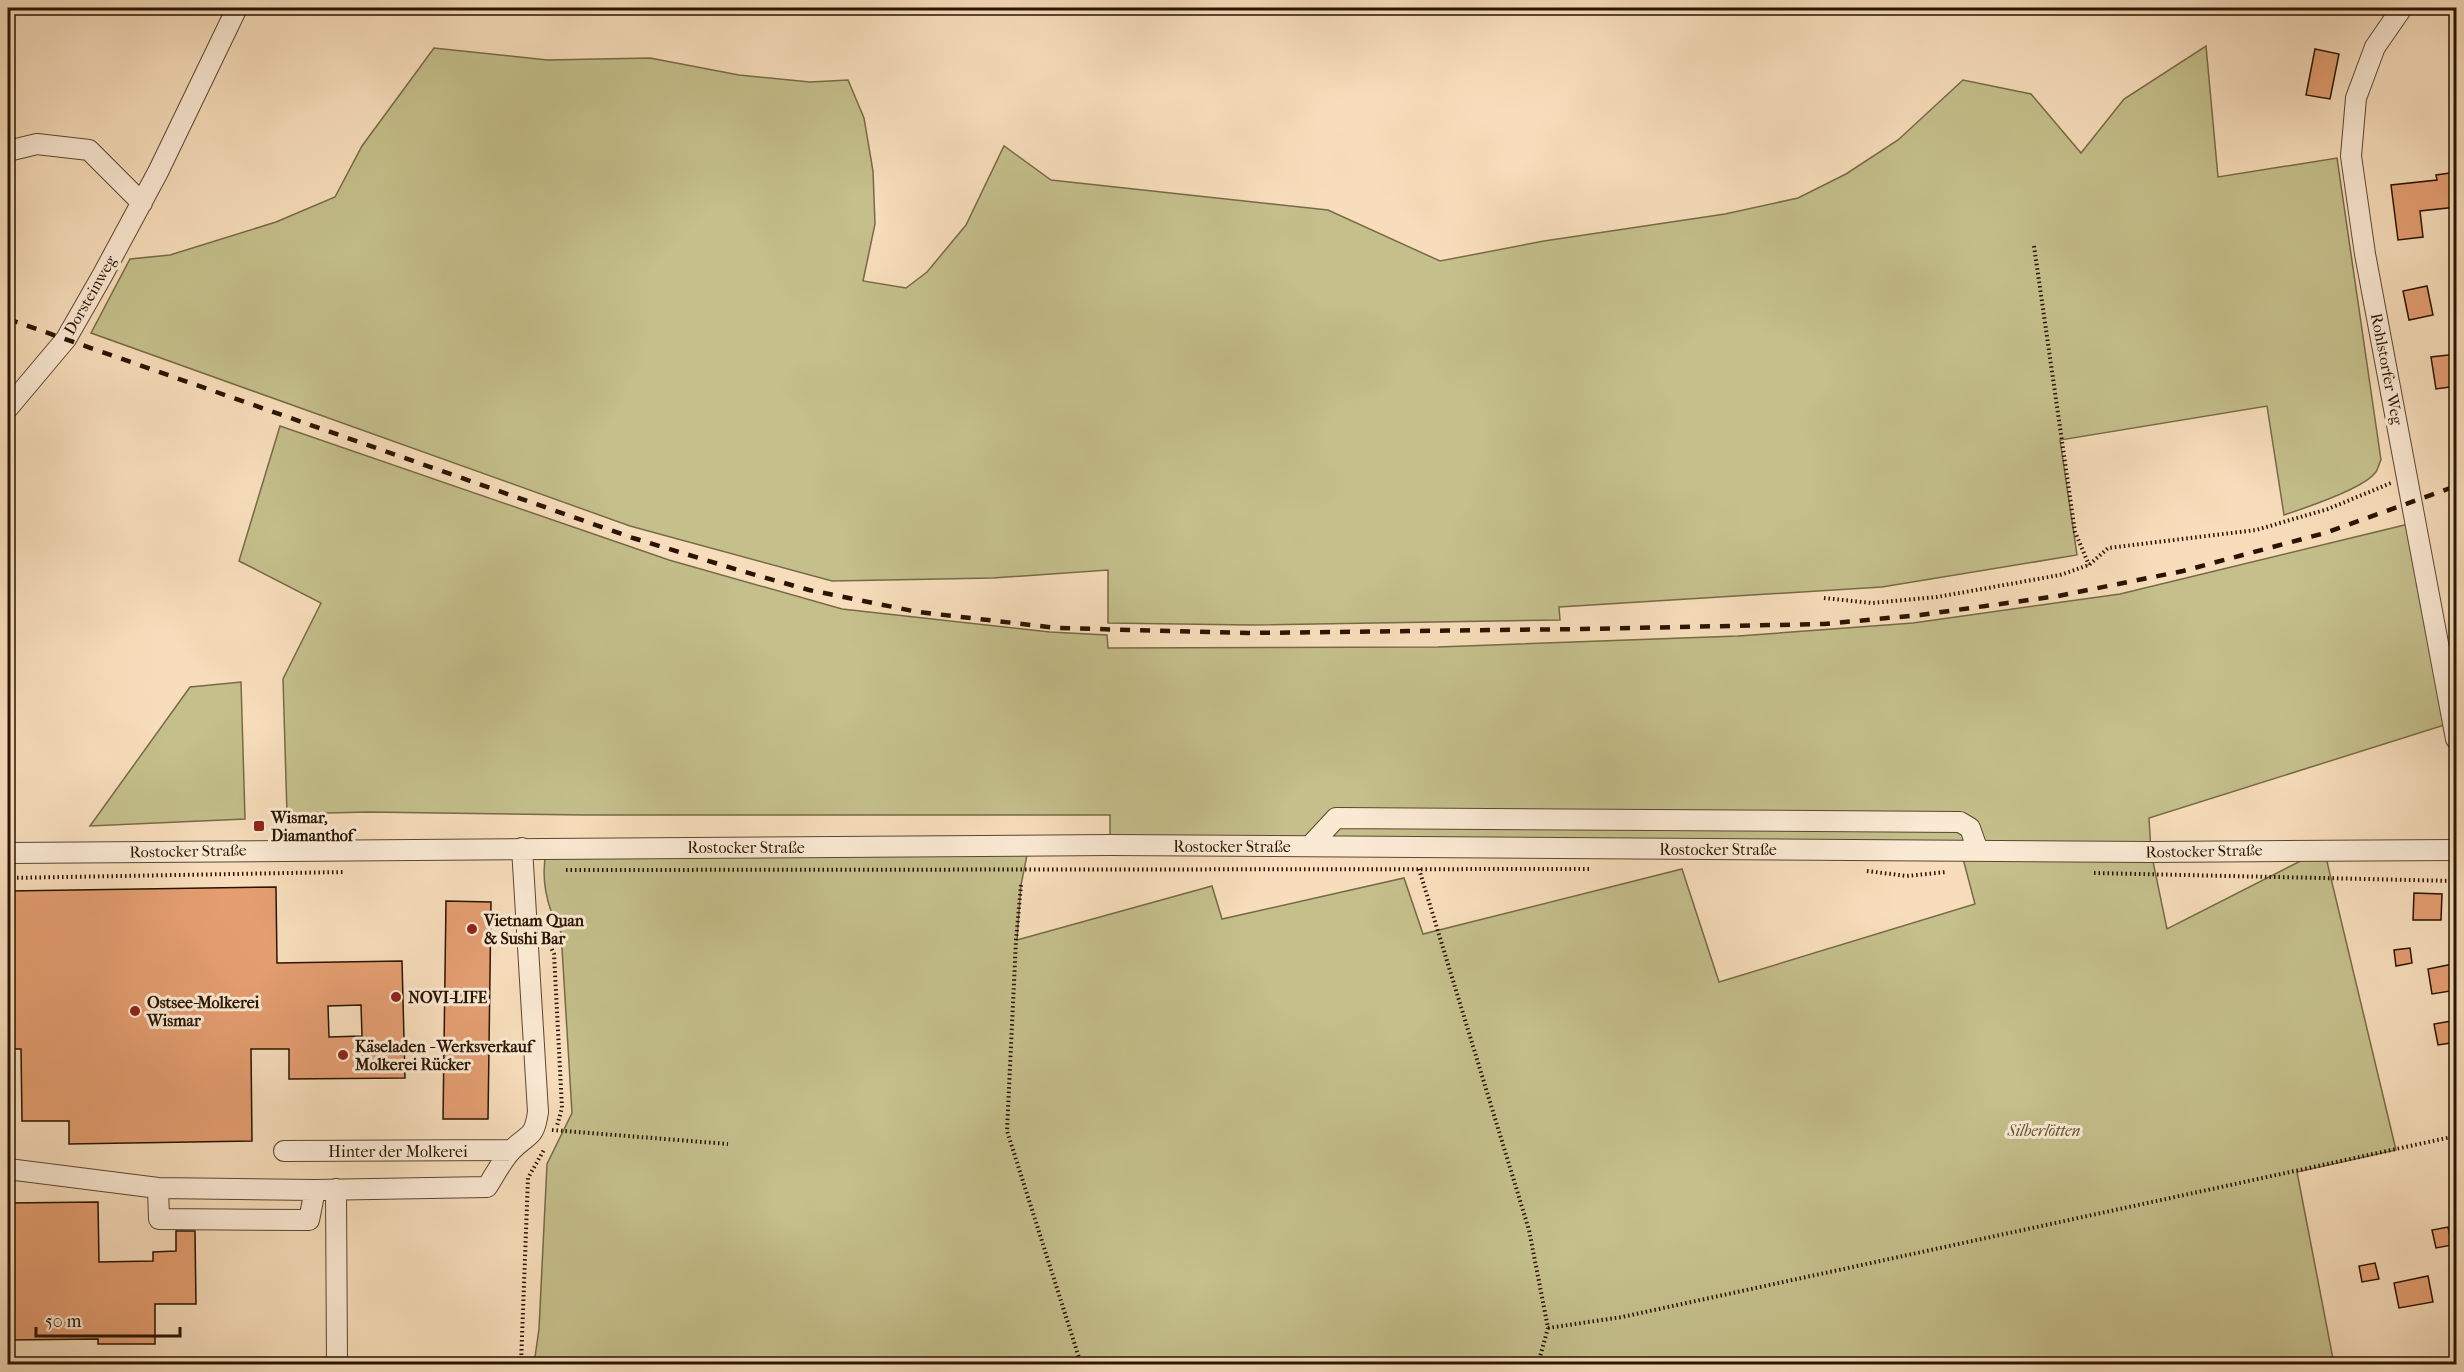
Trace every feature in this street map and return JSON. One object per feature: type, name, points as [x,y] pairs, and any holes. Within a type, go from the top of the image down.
[{"type":"street","name":"Dorsteinweg","points":[[8,408],[66,339],[158,172],[237,8]]},
{"type":"street","name":"Rohlstorfer Weg","points":[[2402,8],[2374,47],[2356,98],[2351,156],[2365,255],[2457,739]]},
{"type":"street","points":[[8,151],[37,144],[89,150],[142,202]]},
{"type":"street","points":[[1310,846],[1336,818],[1960,822],[1970,828],[1978,851]]},
{"type":"street","name":"Rostocker Straße","points":[[8,853],[522,848],[1310,846],[1978,851],[2457,850]]},
{"type":"street","points":[[8,1170],[158,1188],[336,1190],[487,1187],[512,1150],[525,1142],[536,1130],[538,1112],[522,848]]},
{"type":"street","name":"Hinter der Molkerei","points":[[284,1151],[512,1150]]},
{"type":"street","points":[[158,1188],[159,1218],[309,1220],[315,1190]]},
{"type":"street","points":[[336,1190],[337,1365]]},
{"type":"path","points":[[2034,246],[2075,532],[2089,566]]},
{"type":"path","points":[[1824,598],[1872,603],[1937,597],[2060,575],[2089,566],[2108,548],[2256,530],[2328,509],[2408,475]]},
{"type":"path","points":[[1418,847],[1419,870],[1529,1230],[1548,1328],[1538,1365]]},
{"type":"path","points":[[559,870],[1582,870],[1599,867]]},
{"type":"path","points":[[1865,870],[1907,876],[1950,871]]},
{"type":"path","points":[[8,878],[348,872]]},
{"type":"path","points":[[2088,873],[2457,881]]},
{"type":"path","points":[[1021,885],[1016,940],[1007,1131],[1081,1365]]},
{"type":"path","points":[[555,1130],[728,1144]]},
{"type":"path","points":[[1548,1328],[1622,1317],[2457,1136]]},
{"type":"path","points":[[2362,1365],[2457,1359]]},
{"type":"path","points":[[2114,1365],[2186,1360],[2298,1365]]},
{"type":"green space","points":[[2206,46],[2218,177],[2337,158],[2381,460],[2376,472],[2359,485],[2319,503],[2284,515],[2267,406],[2060,440],[2077,555],[1882,587],[1559,607],[1560,620],[1251,625],[1108,623],[1108,570],[993,578],[832,581],[630,526],[91,333],[130,259],[170,255],[276,222],[335,197],[362,146],[434,48],[547,60],[650,58],[739,75],[810,82],[848,80],[864,118],[873,171],[875,224],[863,281],[906,288],[927,272],[966,225],[1004,146],[1051,180],[1328,210],[1440,261],[1544,241],[1725,214],[1798,198],[1846,174],[1898,140],[1963,80],[2031,94],[2081,153],[2124,99]]},
{"type":"green space","name":"Silberlötten","points":[[280,426],[669,560],[842,609],[1050,632],[1107,635],[1108,648],[1438,647],[1738,636],[1913,623],[2120,594],[2417,522],[2454,722],[2149,818],[2151,852],[2167,929],[2324,849],[2396,1150],[2297,1172],[2334,1364],[534,1364],[539,1329],[547,1164],[572,1113],[561,932],[548,902],[544,880],[547,848],[1029,845],[1021,885],[1017,940],[1212,886],[1222,919],[1404,878],[1423,934],[1682,869],[1719,982],[1975,904],[1961,851],[1110,845],[1110,815],[585,815],[368,812],[287,814],[283,679],[321,603],[239,561]]},
{"type":"green space","points":[[241,682],[245,819],[90,826],[190,687]]},
{"type":"building","points":[[2315,49],[2339,54],[2330,99],[2306,95]]},
{"type":"building","points":[[2457,172],[2457,207],[2420,211],[2423,237],[2398,240],[2391,185],[2437,180],[2436,175]]},
{"type":"building","points":[[2427,286],[2433,315],[2409,320],[2403,291]]},
{"type":"building","points":[[2457,354],[2457,386],[2436,389],[2431,357]]},
{"type":"building","name":"Ostsee-Molkerei Wismar","points":[[276,887],[277,963],[402,961],[405,1078],[289,1079],[289,1049],[251,1049],[252,1141],[69,1144],[69,1121],[22,1121],[21,1049],[8,1049],[8,891]],"holes":[[[361,1005],[362,1036],[329,1037],[328,1006]]]},
{"type":"building","points":[[2414,893],[2442,894],[2441,920],[2413,920]]},
{"type":"building","points":[[446,901],[491,902],[488,1119],[443,1119]]},
{"type":"building","points":[[2410,948],[2412,963],[2396,966],[2394,950]]},
{"type":"building","points":[[2453,964],[2457,990],[2432,994],[2428,969]]},
{"type":"building","points":[[2457,1020],[2457,1042],[2438,1045],[2434,1024]]},
{"type":"building","points":[[98,1202],[99,1262],[153,1261],[153,1252],[176,1251],[176,1231],[195,1231],[196,1304],[155,1304],[155,1344],[98,1344],[98,1339],[8,1340],[8,1203]]},
{"type":"building","points":[[2448,1227],[2452,1245],[2436,1248],[2432,1230]]},
{"type":"building","points":[[2375,1263],[2379,1279],[2362,1282],[2359,1266]]},
{"type":"building","points":[[2428,1276],[2433,1302],[2399,1308],[2394,1283]]},
{"type":"railway","points":[[8,319],[633,538],[745,572],[809,590],[918,612],[1057,628],[1249,633],[1582,629],[1824,624],[1920,615],[2058,596],[2183,571],[2325,533],[2456,486]]},
{"type":"place","name":"Wismar, Diamanthof","points":[[259,826]]},
{"type":"place","name":"Vietnam Quan & Sushi Bar","points":[[472,929]]},
{"type":"place","name":"NOVI-LIFE","points":[[396,997]]},
{"type":"place","name":"Ostsee-Molkerei Wismar","points":[[135,1011]]},
{"type":"place","name":"Käseladen - Werksverkauf Molkerei Rücker","points":[[343,1055]]}]
